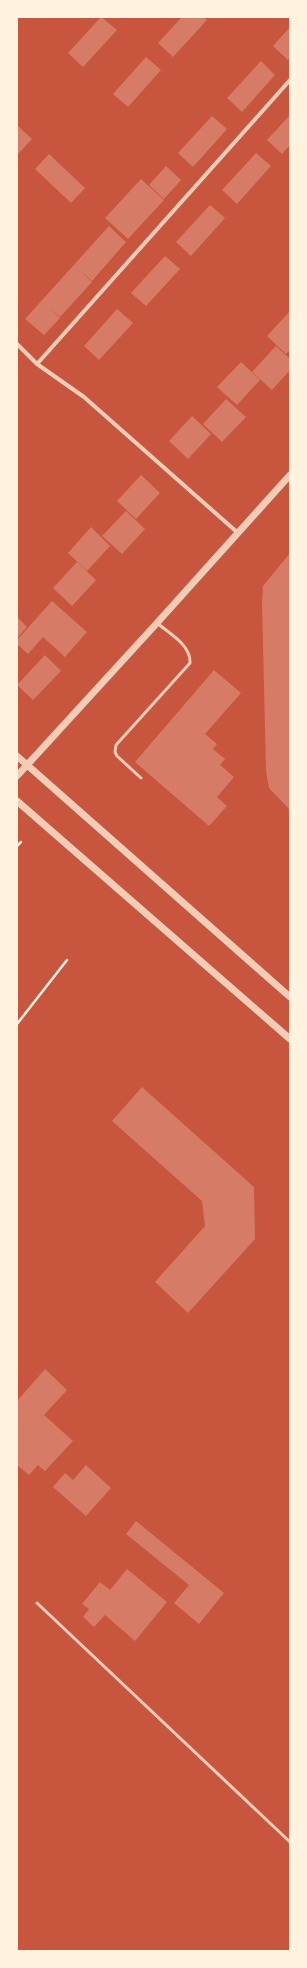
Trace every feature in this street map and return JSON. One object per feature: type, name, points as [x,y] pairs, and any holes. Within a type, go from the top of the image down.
[{"type":"street","points":[[37,364],[290,80]]},
{"type":"street","points":[[17,344],[37,364],[84,397],[238,534]]},
{"type":"street","points":[[17,776],[158,624],[290,475]]},
{"type":"street","points":[[17,756],[290,997]]},
{"type":"street","points":[[17,801],[290,1039]]},
{"type":"lane","points":[[141,778],[117,756],[115,752],[116,746],[190,663],[190,655],[186,648],[158,624]]},
{"type":"lane","points":[[37,1603],[290,1842]]},
{"type":"path","points":[[17,846],[21,842]]},
{"type":"path","points":[[17,1024],[67,960]]},
{"type":"building","points":[[101,17],[117,30],[83,67],[68,53]]},
{"type":"building","points":[[182,17],[204,17],[207,20],[173,57],[158,43]]},
{"type":"building","points":[[290,27],[290,57],[288,60],[273,46]]},
{"type":"building","points":[[146,57],[161,70],[128,107],[113,94]]},
{"type":"building","points":[[261,61],[275,75],[242,112],[227,98]]},
{"type":"building","points":[[290,115],[290,145],[282,154],[267,140]]},
{"type":"building","points":[[212,116],[227,129],[193,167],[178,153]]},
{"type":"building","points":[[17,125],[32,139],[18,154],[17,152]]},
{"type":"building","points":[[256,153],[271,166],[237,204],[222,190]]},
{"type":"building","points":[[49,154],[85,188],[71,203],[35,169]]},
{"type":"building","points":[[166,166],[181,180],[164,199],[149,185]]},
{"type":"building","points":[[141,179],[164,200],[128,239],[105,218]]},
{"type":"building","points":[[210,205],[225,218],[191,256],[176,242]]},
{"type":"building","points":[[109,226],[126,242],[92,281],[81,271],[92,282],[60,317],[49,308],[60,318],[44,335],[25,319]]},
{"type":"building","points":[[165,256],[180,269],[146,306],[131,293]]},
{"type":"building","points":[[117,309],[133,323],[99,360],[84,346]]},
{"type":"building","points":[[290,311],[290,350],[286,354],[267,336]]},
{"type":"building","points":[[276,346],[290,359],[290,370],[272,390],[252,372]]},
{"type":"building","points":[[241,362],[260,380],[237,405],[217,387]]},
{"type":"building","points":[[226,399],[246,417],[222,442],[203,424]]},
{"type":"building","points":[[192,416],[211,434],[188,459],[169,441]]},
{"type":"building","points":[[141,475],[160,493],[136,519],[117,501]]},
{"type":"building","points":[[126,511],[145,529],[122,554],[102,536]]},
{"type":"building","points":[[91,527],[110,546],[87,571],[68,553]]},
{"type":"building","points":[[290,553],[290,810],[269,788],[266,771],[262,602],[263,586]]},
{"type":"building","points":[[77,562],[96,580],[72,606],[53,588]]},
{"type":"building","points":[[52,601],[87,632],[65,657],[43,637],[28,654],[17,644],[17,640]]},
{"type":"building","points":[[17,617],[27,627],[17,638]]},
{"type":"building","points":[[45,655],[61,671],[33,700],[17,685]]},
{"type":"building","points":[[214,670],[241,693],[205,734],[217,744],[213,749],[225,759],[220,765],[234,777],[217,797],[227,806],[209,826],[135,762]]},
{"type":"building","points":[[142,1087],[254,1187],[255,1239],[188,1313],[155,1282],[205,1226],[202,1201],[112,1121]]},
{"type":"building","points":[[45,1369],[67,1390],[44,1415],[73,1441],[45,1471],[38,1465],[29,1475],[17,1465],[17,1401]]},
{"type":"building","points":[[86,1465],[111,1488],[86,1516],[53,1487],[65,1473],[73,1480]]},
{"type":"building","points":[[136,1521],[224,1593],[199,1624],[174,1603],[189,1585],[126,1534]]},
{"type":"building","points":[[127,1569],[167,1602],[135,1641],[105,1615],[94,1627],[83,1617],[89,1609],[82,1604],[100,1582],[110,1590]]}]
